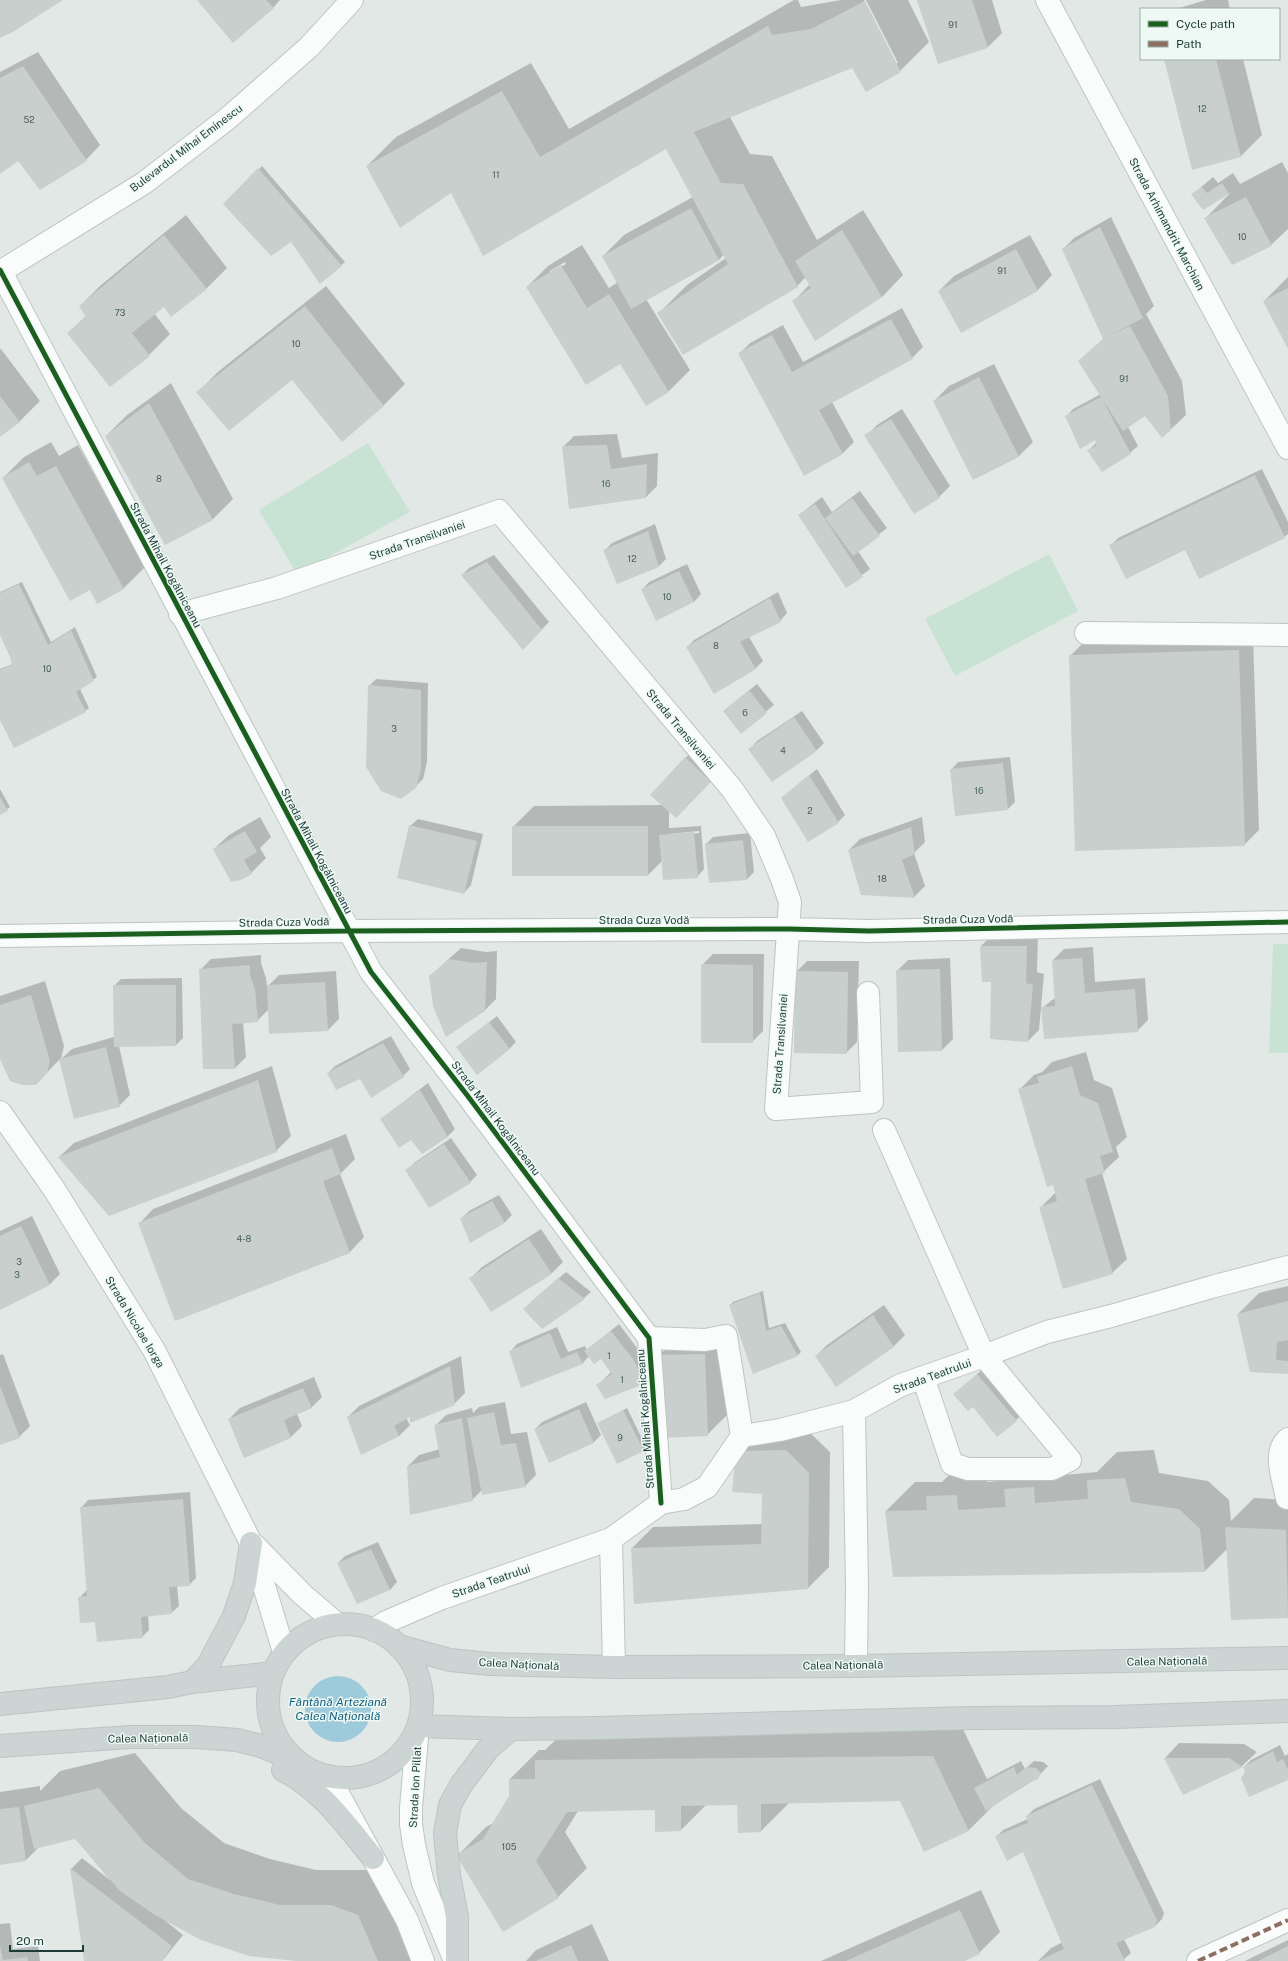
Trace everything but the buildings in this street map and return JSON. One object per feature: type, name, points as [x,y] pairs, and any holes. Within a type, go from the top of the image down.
[{"type":"main road","points":[[192,1682],[207,1667],[234,1616],[245,1583],[251,1543]]},
{"type":"main road","points":[[337,1624],[360,1625],[374,1630],[381,1632],[399,1646],[413,1663],[420,1684],[422,1705],[418,1726],[409,1744],[392,1762],[373,1773],[350,1778],[327,1776],[308,1770],[292,1758],[278,1740],[269,1719],[267,1695],[273,1673],[284,1652],[299,1638],[317,1629],[337,1624]]},
{"type":"main road","name":"Calea Națională","points":[[399,1646],[432,1656],[466,1661],[524,1665],[614,1667],[856,1666],[1288,1658]]},
{"type":"main road","points":[[0,1704],[168,1687],[192,1682],[273,1673]]},
{"type":"main road","points":[[418,1726],[511,1729],[971,1718],[1120,1717],[1288,1711]]},
{"type":"main road","points":[[456,1961],[457,1917],[449,1875],[445,1833],[450,1805],[460,1785],[488,1749],[511,1729]]},
{"type":"main road","points":[[196,1737],[258,1758],[301,1779],[330,1805],[372,1858]]},
{"type":"main road","name":"Calea Națională","points":[[0,1746],[123,1738],[196,1737],[237,1740],[261,1746],[292,1758]]},
{"type":"street","name":"Bulevardul Mihai Eminescu","points":[[0,271],[144,183],[156,174],[227,119],[309,46],[352,0]]},
{"type":"street","name":"Strada Arhimandrit Marchian","points":[[1047,0],[1288,448]]},
{"type":"street","name":"Strada Mihail Kogălniceanu","points":[[0,271],[347,931],[371,972],[467,1094],[649,1338],[661,1503]]},
{"type":"street","name":"Strada Transilvaniei","points":[[180,614],[277,588],[499,511],[732,790],[764,836],[790,902],[776,1109],[872,1102],[868,993]]},
{"type":"street","points":[[1086,633],[1288,635]]},
{"type":"street","name":"Strada Cuza Vodă","points":[[0,936],[347,931],[788,929],[869,932],[1288,922]]},
{"type":"street","name":"Strada Nicolae Iorga","points":[[0,1112],[54,1190],[154,1350],[251,1543],[284,1652]]},
{"type":"street","points":[[884,1130],[984,1356],[1070,1460],[1052,1469],[968,1469],[952,1464],[923,1377]]},
{"type":"street","name":"Strada Teatrului","points":[[374,1630],[386,1622],[442,1598],[611,1539],[661,1503],[684,1499],[707,1487],[742,1436],[780,1430],[854,1411],[901,1385],[1047,1332],[1111,1316],[1288,1267]]},
{"type":"street","name":"Strada Mihail Kogălniceanu","points":[[649,1338],[705,1340],[726,1336],[742,1436]]},
{"type":"street","points":[[854,1411],[857,1586],[856,1666]]},
{"type":"street","points":[[1287,1498],[1279,1458],[1284,1442],[1288,1439]]},
{"type":"street","points":[[611,1539],[614,1667]]},
{"type":"street","name":"Strada Nicolae Iorga","points":[[251,1543],[302,1594],[337,1624]]},
{"type":"street","name":"Strada Ion Pillat","points":[[418,1726],[411,1808],[411,1824],[414,1845],[423,1883],[456,1961]]},
{"type":"street","points":[[327,1776],[407,1920],[422,1961]]},
{"type":"street","points":[[1198,1961],[1288,1920]]},
{"type":"green space","points":[[368,443],[410,512],[297,574],[259,510]]},
{"type":"green space","points":[[1049,554],[1078,611],[955,676],[925,619]]},
{"type":"green space","points":[[1273,944],[1288,944],[1288,1053],[1269,1053]]},
{"type":"water","name":"Fântână Arteziană Calea Națională","points":[[338,1676],[350,1679],[361,1686],[368,1697],[371,1709],[368,1721],[361,1732],[350,1739],[338,1742],[326,1739],[315,1732],[308,1721],[305,1709],[308,1697],[315,1686],[326,1679]]},
{"type":"marked path","points":[[1198,1961],[1288,1920]]},
{"type":"cycle path","points":[[0,270],[371,972],[467,1095],[649,1338],[661,1503]]},
{"type":"cycle path","points":[[0,936],[347,931],[789,929],[869,931],[1288,922]]}]
